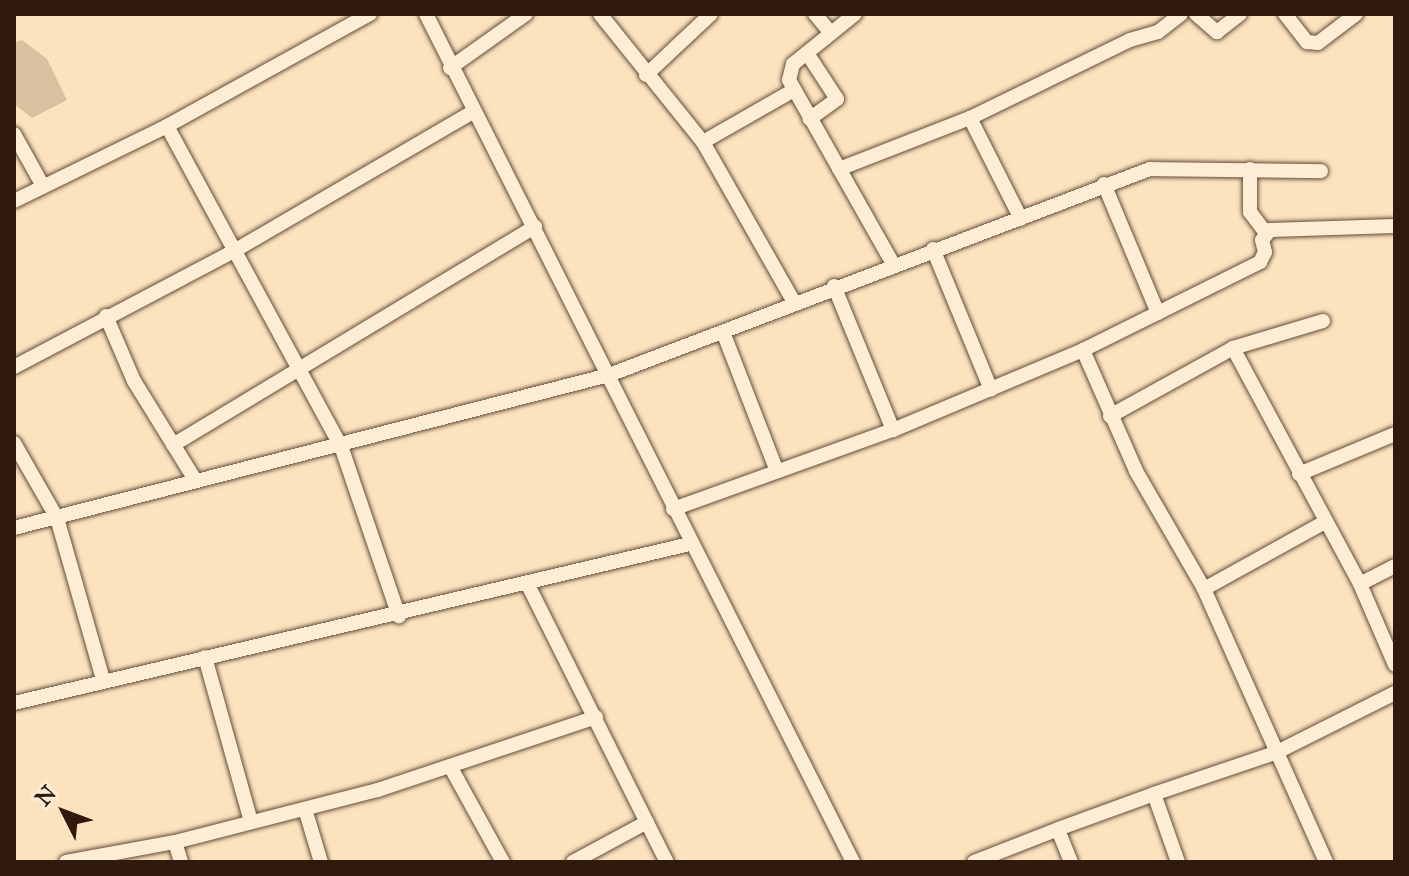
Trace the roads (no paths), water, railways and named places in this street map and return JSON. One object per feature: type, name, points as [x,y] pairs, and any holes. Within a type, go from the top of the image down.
[{"type":"street","points":[[14,201],[167,126],[370,14]]},
{"type":"street","points":[[426,14],[450,68],[609,375],[690,544],[809,766],[853,862]]},
{"type":"street","points":[[450,68],[526,14]]},
{"type":"street","points":[[600,14],[646,75],[703,142],[794,302]]},
{"type":"street","points":[[646,75],[711,14]]},
{"type":"street","points":[[815,14],[831,33]]},
{"type":"street","points":[[855,14],[789,72],[792,91],[893,264]]},
{"type":"street","points":[[839,169],[970,118],[1130,40],[1158,32],[1181,14]]},
{"type":"street","points":[[1196,14],[1217,32],[1240,14]]},
{"type":"street","points":[[1285,14],[1307,42],[1318,43],[1356,14]]},
{"type":"street","points":[[807,53],[837,99],[809,119]]},
{"type":"street","points":[[703,142],[792,91]]},
{"type":"street","points":[[14,367],[234,251],[473,112]]},
{"type":"street","points":[[970,118],[1021,219]]},
{"type":"street","points":[[167,126],[341,446],[399,616]]},
{"type":"street","points":[[14,134],[43,186]]},
{"type":"street","points":[[14,528],[194,478],[341,446],[609,375],[834,286],[1150,169],[1321,171]]},
{"type":"street","points":[[673,509],[893,430],[991,390],[1083,350],[1260,262],[1266,233],[1250,212],[1250,169]]},
{"type":"street","points":[[1104,184],[1158,313]]},
{"type":"street","points":[[1266,233],[1395,226]]},
{"type":"street","points":[[173,445],[299,372],[535,227]]},
{"type":"street","points":[[933,249],[991,390]]},
{"type":"street","points":[[834,286],[893,430]]},
{"type":"street","points":[[106,316],[134,381],[194,478]]},
{"type":"street","points":[[1110,416],[1233,348],[1323,321]]},
{"type":"street","points":[[723,332],[777,471]]},
{"type":"street","points":[[1233,348],[1360,584],[1395,665]]},
{"type":"street","points":[[1083,350],[1110,416],[1157,510],[1204,589],[1326,862]]},
{"type":"street","points":[[1299,474],[1395,434]]},
{"type":"street","points":[[14,443],[57,518],[103,679]]},
{"type":"street","points":[[1204,589],[1325,522]]},
{"type":"street","points":[[14,703],[103,679],[399,616],[690,544]]},
{"type":"street","points":[[1360,584],[1395,566]]},
{"type":"street","points":[[528,585],[667,862]]},
{"type":"street","points":[[205,657],[251,822]]},
{"type":"street","points":[[974,862],[1154,794],[1275,753],[1394,697]]},
{"type":"street","points":[[66,862],[175,842],[305,809],[450,766],[596,717]]},
{"type":"street","points":[[450,766],[503,862]]},
{"type":"street","points":[[1154,794],[1178,862]]},
{"type":"street","points":[[305,809],[321,862]]},
{"type":"street","points":[[573,862],[647,822]]},
{"type":"street","points":[[1058,829],[1071,862]]},
{"type":"street","points":[[175,842],[181,862]]}]
